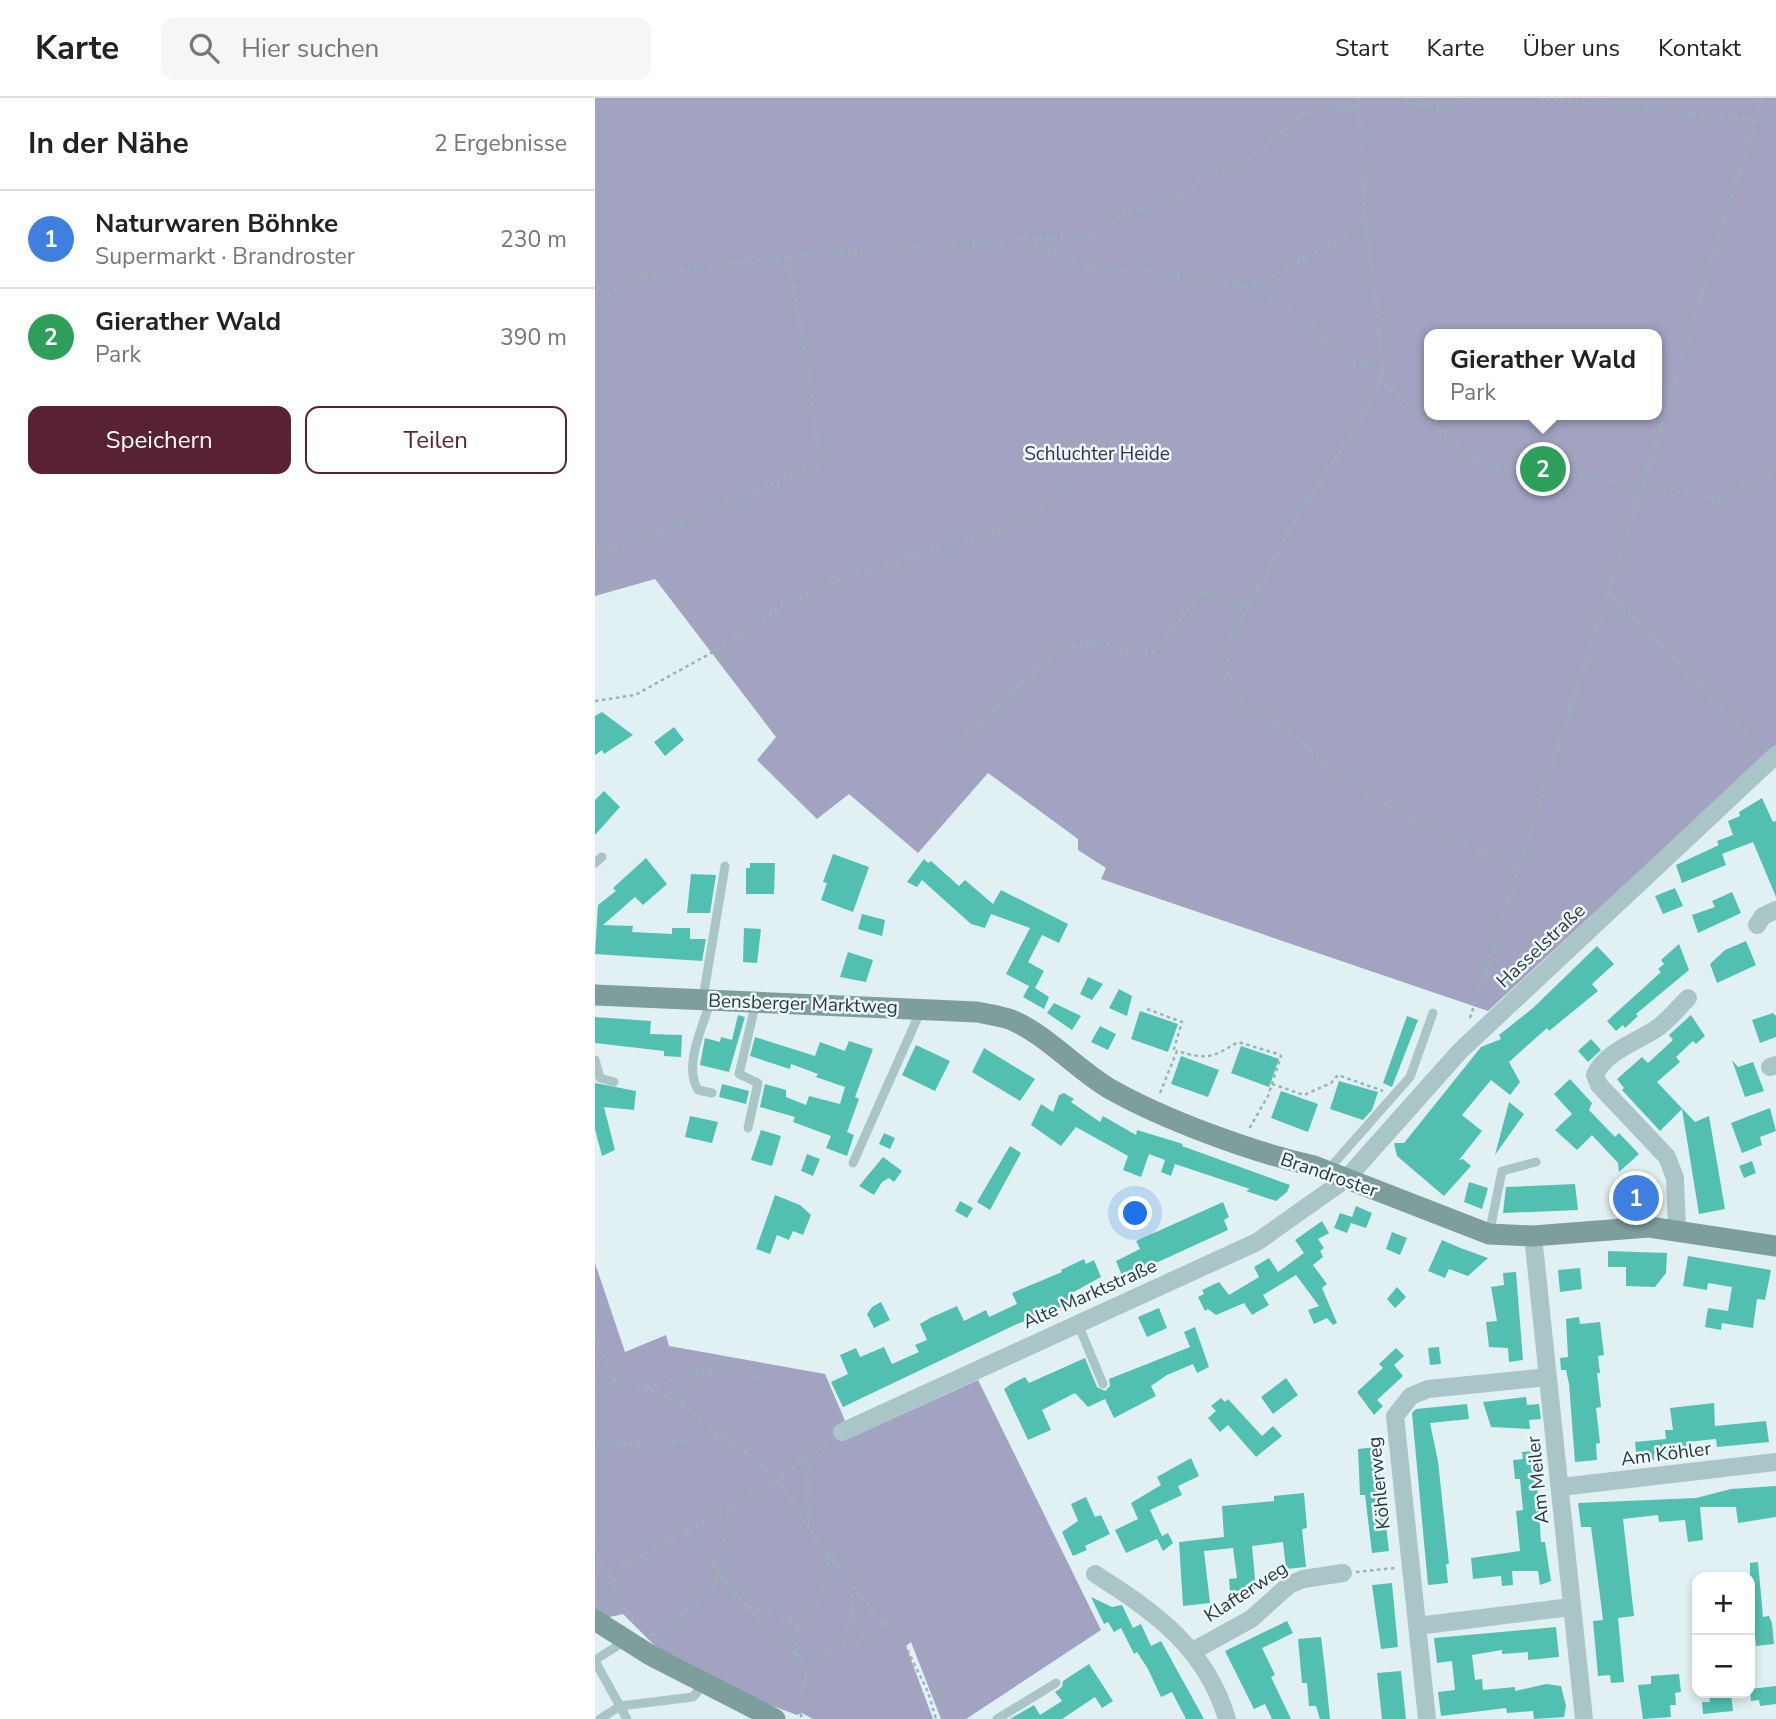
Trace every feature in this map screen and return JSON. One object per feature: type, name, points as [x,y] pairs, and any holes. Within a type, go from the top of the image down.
[{"type":"street","name":"Hasselstraße","points":[[1337,1175],[1460,1051],[1775,762]]},
{"type":"street","points":[[1757,925],[1763,916],[1776,910]]},
{"type":"street","name":"Bensberger Marktweg","points":[[595,995],[921,1008],[978,1012],[1009,1020]]},
{"type":"street","points":[[1677,1230],[1675,1178],[1667,1157],[1599,1085],[1595,1075],[1598,1068],[1627,1044],[1657,1028],[1688,998]]},
{"type":"street","name":"Brandroster","points":[[1009,1020],[1040,1036],[1066,1060],[1108,1087],[1153,1111],[1337,1175],[1489,1234],[1533,1236],[1623,1226],[1677,1230],[1776,1246]]},
{"type":"street","name":"Alte Marktstraße","points":[[842,1432],[1077,1322],[1257,1242],[1337,1175]]},
{"type":"street","name":"Am Meiler","points":[[1533,1236],[1584,1719]]},
{"type":"street","name":"Köhlerweg","points":[[1427,1719],[1394,1427],[1400,1405],[1428,1389],[1548,1377]]},
{"type":"street","name":"Am Köhler","points":[[1561,1487],[1776,1462]]},
{"type":"street","name":"Klafterweg","points":[[1193,1651],[1251,1619],[1289,1585],[1303,1579],[1343,1573]]},
{"type":"street","points":[[1095,1574],[1151,1609],[1193,1651],[1210,1676],[1227,1719]]},
{"type":"street","points":[[1417,1626],[1571,1607]]},
{"type":"street","points":[[595,1620],[632,1634],[650,1655],[775,1719]]},
{"type":"lane","points":[[712,1093],[698,1090],[692,1074],[707,1000],[725,866]]},
{"type":"lane","points":[[748,1128],[758,1083],[739,1074],[757,1002]]},
{"type":"lane","points":[[853,1163],[921,1008]]},
{"type":"lane","points":[[1337,1175],[1394,1094],[1410,1077],[1433,1013]]},
{"type":"lane","points":[[595,1060],[600,1078],[614,1082]]},
{"type":"lane","points":[[1489,1234],[1502,1171],[1536,1162]]},
{"type":"lane","points":[[1077,1322],[1103,1384]]},
{"type":"lane","points":[[627,1719],[595,1660],[632,1634]]},
{"type":"lane","points":[[600,1719],[620,1706],[693,1697],[705,1683]]},
{"type":"lane","points":[[997,1719],[1056,1683]]},
{"type":"path","points":[[1358,98],[1365,215],[1378,314],[1382,369],[1380,380],[1356,429],[1298,514],[1231,640],[1226,668],[1244,707],[1285,727],[1342,778],[1406,816],[1517,867]]},
{"type":"path","points":[[1404,98],[1407,103],[1434,107],[1463,105],[1479,98]]},
{"type":"path","points":[[1540,98],[1776,122]]},
{"type":"path","points":[[1460,1051],[1517,867],[1643,485],[1762,98]]},
{"type":"path","points":[[595,300],[638,277],[788,256],[1022,239],[1078,240],[1097,233],[1125,212],[1174,203],[1204,176],[1244,163],[1304,114],[1358,105]]},
{"type":"path","points":[[1254,288],[1317,250],[1339,242],[1365,215]]},
{"type":"path","points":[[1022,239],[1075,262],[1108,270],[1177,274],[1254,288],[1310,325],[1349,361],[1382,369]]},
{"type":"path","points":[[595,555],[650,536],[820,464],[811,390],[788,256]]},
{"type":"path","points":[[1380,380],[1424,418]]},
{"type":"path","points":[[1427,420],[1477,463],[1643,485],[1720,500],[1776,469]]},
{"type":"path","points":[[595,701],[635,695],[731,642],[779,608],[838,580],[972,538],[1008,531],[1066,490]]},
{"type":"path","points":[[1608,591],[1775,762]]},
{"type":"path","points":[[956,745],[1058,649],[1104,642],[1137,657],[1156,651],[1202,592],[1250,607]]},
{"type":"path","points":[[1493,943],[1520,953],[1533,983]]},
{"type":"path","points":[[1147,1009],[1182,1022],[1174,1049],[1177,1051],[1204,1059],[1212,1058],[1238,1042],[1281,1056],[1254,1124],[1237,1142]]},
{"type":"path","points":[[1153,1111],[1177,1051]]},
{"type":"path","points":[[1272,1084],[1304,1096],[1331,1083],[1338,1075],[1394,1094]]},
{"type":"path","points":[[595,1334],[610,1368],[621,1377],[681,1403],[776,1480],[809,1530],[883,1623],[904,1643],[928,1692],[936,1719]]},
{"type":"path","points":[[681,1403],[713,1369],[719,1356]]},
{"type":"path","points":[[648,1388],[685,1373],[713,1369],[762,1378]]},
{"type":"path","points":[[595,1392],[621,1377]]},
{"type":"path","points":[[610,1574],[776,1480],[842,1432]]},
{"type":"path","points":[[595,1442],[643,1445],[723,1437]]},
{"type":"path","points":[[808,1458],[809,1530]]},
{"type":"path","points":[[650,1655],[642,1639],[662,1631],[713,1586],[719,1574],[729,1507]]},
{"type":"path","points":[[686,1531],[746,1606],[796,1655],[807,1671],[802,1688],[801,1719]]},
{"type":"path","points":[[595,1550],[610,1574],[632,1634]]},
{"type":"path","points":[[796,1655],[794,1637],[799,1622],[821,1599],[829,1555]]},
{"type":"path","points":[[1343,1573],[1409,1567]]},
{"type":"path","points":[[842,1647],[853,1610],[851,1583]]},
{"type":"path","points":[[746,1606],[799,1622]]},
{"type":"path","points":[[796,1655],[815,1654],[864,1638],[901,1612]]},
{"type":"green space","name":"Schluchter Heide","points":[[595,98],[1776,98],[1776,745],[1488,1011],[1101,879],[1106,868],[1078,850],[1078,839],[988,773],[918,853],[849,794],[817,819],[757,760],[776,737],[655,579],[595,596]]},
{"type":"green space","points":[[595,1263],[625,1352],[666,1335],[669,1346],[825,1374],[852,1437],[978,1380],[1101,1630],[966,1719],[941,1719],[911,1642],[906,1646],[933,1719],[813,1719],[741,1694],[660,1651],[623,1614],[605,1618],[595,1611]]},
{"type":"building","points":[[602,712],[633,735],[604,754],[602,750],[595,755],[595,716]]},
{"type":"building","points":[[674,727],[684,740],[665,756],[654,742]]},
{"type":"building","points":[[604,791],[620,807],[595,835],[595,800]]},
{"type":"building","points":[[1762,798],[1773,822],[1776,821],[1776,897],[1753,842],[1722,854],[1717,841],[1733,835],[1728,821],[1740,816],[1739,812]]},
{"type":"building","points":[[1719,845],[1726,865],[1682,883],[1676,865]]},
{"type":"building","points":[[833,854],[869,867],[853,912],[821,900],[827,883],[823,882]]},
{"type":"building","points":[[646,858],[667,884],[643,905],[635,897],[603,925],[633,926],[632,932],[672,934],[672,928],[690,928],[690,939],[706,939],[702,961],[595,954],[598,905],[616,891],[613,888]]},
{"type":"building","points":[[924,859],[928,863],[931,861],[959,886],[965,880],[993,904],[1001,890],[1068,924],[1059,943],[1042,935],[1028,962],[1044,971],[1035,988],[1049,997],[1044,1009],[1023,997],[1029,986],[1006,974],[1030,928],[991,914],[985,928],[971,924],[922,880],[917,887],[907,882]]},
{"type":"building","points":[[750,863],[775,863],[774,894],[746,894],[746,868],[750,868]]},
{"type":"building","points":[[691,874],[716,875],[710,913],[687,913]]},
{"type":"building","points":[[1675,888],[1683,906],[1663,914],[1655,896]]},
{"type":"building","points":[[1732,892],[1741,913],[1698,933],[1692,915],[1715,907],[1712,901]]},
{"type":"building","points":[[862,914],[885,920],[882,936],[858,929]]},
{"type":"building","points":[[744,928],[761,929],[757,963],[743,962]]},
{"type":"building","points":[[1746,941],[1756,965],[1717,983],[1710,964],[1725,950]]},
{"type":"building","points":[[1679,944],[1689,970],[1636,1014],[1638,1016],[1625,1028],[1623,1025],[1616,1031],[1607,1021],[1661,972],[1658,969],[1664,964],[1661,960]]},
{"type":"building","points":[[1597,946],[1614,964],[1592,984],[1598,991],[1549,1031],[1547,1028],[1509,1062],[1520,1082],[1510,1095],[1491,1080],[1462,1115],[1482,1131],[1459,1160],[1463,1159],[1471,1166],[1444,1196],[1397,1156],[1394,1143],[1404,1143],[1481,1047],[1501,1039],[1499,1035],[1533,1008]]},
{"type":"building","points":[[848,952],[873,960],[866,982],[840,977]]},
{"type":"building","points":[[1088,977],[1103,984],[1092,1000],[1080,994]]},
{"type":"building","points":[[1119,989],[1132,996],[1127,1016],[1109,1008]]},
{"type":"building","points":[[1054,1003],[1081,1016],[1072,1030],[1047,1013]]},
{"type":"building","points":[[1140,1011],[1178,1024],[1168,1052],[1131,1039]]},
{"type":"building","points":[[1773,1013],[1776,1016],[1776,1037],[1760,1043],[1752,1020]]},
{"type":"building","points":[[738,1015],[745,1017],[729,1072],[700,1065],[705,1038],[720,1042],[721,1037],[732,1040]]},
{"type":"building","points":[[1691,1015],[1705,1036],[1696,1044],[1693,1041],[1676,1057],[1680,1062],[1657,1082],[1695,1122],[1709,1116],[1725,1209],[1699,1214],[1682,1109],[1660,1131],[1622,1090],[1624,1088],[1617,1079],[1642,1057],[1648,1063],[1673,1040],[1669,1035]]},
{"type":"building","points":[[1407,1016],[1418,1020],[1392,1087],[1383,1083]]},
{"type":"building","points":[[595,1017],[651,1021],[650,1034],[682,1035],[681,1057],[664,1056],[664,1051],[595,1043]]},
{"type":"building","points":[[1100,1026],[1116,1034],[1108,1050],[1091,1042]]},
{"type":"building","points":[[755,1037],[815,1056],[820,1042],[845,1051],[849,1041],[873,1049],[855,1097],[859,1099],[847,1132],[854,1135],[847,1156],[826,1148],[831,1136],[793,1122],[795,1117],[760,1107],[765,1084],[786,1090],[786,1097],[806,1105],[809,1096],[840,1104],[845,1087],[816,1077],[818,1074],[791,1064],[790,1069],[750,1056]]},
{"type":"building","points":[[1591,1039],[1601,1050],[1588,1062],[1578,1051]]},
{"type":"building","points":[[916,1045],[950,1061],[935,1091],[902,1075]]},
{"type":"building","points":[[1241,1046],[1279,1059],[1269,1087],[1231,1073]]},
{"type":"building","points":[[984,1048],[1035,1079],[1020,1101],[972,1072]]},
{"type":"building","points":[[1181,1056],[1219,1070],[1208,1097],[1171,1084]]},
{"type":"building","points":[[1732,1060],[1738,1067],[1753,1062],[1764,1091],[1745,1097]]},
{"type":"building","points":[[1570,1079],[1592,1103],[1589,1110],[1615,1137],[1619,1133],[1639,1154],[1619,1172],[1618,1163],[1592,1135],[1577,1150],[1555,1130],[1572,1114],[1554,1094]]},
{"type":"building","points":[[1339,1081],[1378,1092],[1372,1110],[1363,1120],[1330,1109]]},
{"type":"building","points":[[595,1083],[636,1091],[634,1110],[604,1107],[615,1150],[602,1156],[595,1129]]},
{"type":"building","points":[[722,1084],[749,1091],[746,1104],[719,1097]]},
{"type":"building","points":[[1281,1091],[1318,1104],[1308,1132],[1271,1118]]},
{"type":"building","points":[[1064,1093],[1074,1099],[1071,1102],[1100,1122],[1103,1116],[1136,1135],[1137,1130],[1183,1144],[1182,1146],[1290,1185],[1287,1192],[1276,1201],[1246,1191],[1250,1189],[1175,1164],[1171,1176],[1161,1172],[1165,1160],[1149,1154],[1141,1177],[1123,1170],[1128,1156],[1076,1127],[1061,1146],[1031,1125],[1041,1104],[1053,1112],[1059,1095]]},
{"type":"building","points":[[1509,1102],[1524,1114],[1495,1155]]},
{"type":"building","points":[[1770,1108],[1776,1131],[1760,1137],[1762,1145],[1742,1153],[1731,1123]]},
{"type":"building","points":[[690,1116],[718,1122],[712,1143],[685,1137]]},
{"type":"building","points":[[761,1130],[781,1136],[772,1166],[751,1160]]},
{"type":"building","points":[[884,1133],[895,1138],[890,1149],[879,1144]]},
{"type":"building","points":[[1010,1146],[1021,1153],[990,1210],[977,1202]]},
{"type":"building","points":[[807,1154],[820,1159],[813,1176],[801,1171]]},
{"type":"building","points":[[883,1157],[902,1171],[894,1182],[889,1178],[882,1182],[874,1195],[859,1186]]},
{"type":"building","points":[[1752,1161],[1756,1173],[1744,1178],[1739,1166]]},
{"type":"building","points":[[1640,1175],[1640,1180],[1658,1181],[1658,1205],[1634,1205],[1634,1200],[1619,1200],[1620,1178]]},
{"type":"building","points":[[1469,1182],[1488,1188],[1482,1209],[1464,1202]]},
{"type":"building","points":[[1575,1184],[1578,1210],[1503,1213],[1506,1187]]},
{"type":"building","points":[[775,1195],[800,1205],[811,1215],[803,1235],[793,1231],[789,1240],[777,1235],[770,1254],[756,1249]]},
{"type":"building","points":[[960,1201],[973,1208],[967,1218],[955,1211]]},
{"type":"building","points":[[1223,1202],[1229,1217],[1224,1220],[1228,1230],[1123,1278],[1116,1261],[1140,1249],[1136,1241]]},
{"type":"building","points":[[1356,1206],[1372,1213],[1366,1228],[1351,1223],[1347,1233],[1334,1228],[1340,1213],[1352,1217]]},
{"type":"building","points":[[1322,1221],[1329,1233],[1318,1239],[1324,1248],[1320,1251],[1323,1257],[1313,1265],[1327,1284],[1322,1288],[1337,1323],[1333,1325],[1327,1318],[1314,1324],[1308,1310],[1319,1306],[1296,1275],[1263,1295],[1269,1305],[1252,1315],[1244,1303],[1216,1315],[1208,1309],[1205,1311],[1198,1297],[1204,1294],[1202,1290],[1219,1282],[1229,1295],[1259,1277],[1254,1267],[1269,1258],[1278,1272],[1304,1253],[1295,1240]]},
{"type":"building","points":[[1392,1232],[1407,1238],[1400,1255],[1386,1249]]},
{"type":"building","points":[[1442,1240],[1488,1258],[1468,1276],[1449,1269],[1445,1278],[1428,1271]]},
{"type":"building","points":[[1608,1251],[1667,1253],[1666,1273],[1655,1287],[1626,1286],[1626,1267],[1608,1267]]},
{"type":"building","points":[[1688,1256],[1771,1270],[1765,1300],[1757,1299],[1753,1328],[1722,1323],[1721,1330],[1705,1327],[1708,1308],[1728,1311],[1732,1287],[1708,1283],[1707,1290],[1683,1286]]},
{"type":"building","points":[[1084,1259],[1086,1264],[1094,1260],[1101,1277],[1072,1293],[1075,1300],[1071,1303],[1017,1324],[843,1407],[831,1382],[848,1374],[840,1355],[856,1348],[860,1357],[884,1347],[892,1364],[919,1352],[915,1345],[927,1340],[920,1324],[930,1318],[957,1306],[964,1321],[986,1310],[989,1317],[1017,1304],[1012,1293],[1062,1272],[1061,1270]]},
{"type":"building","points":[[1580,1268],[1582,1289],[1560,1292],[1558,1270]]},
{"type":"building","points":[[1516,1272],[1523,1360],[1509,1362],[1508,1348],[1489,1347],[1486,1322],[1497,1321],[1491,1287],[1504,1285],[1503,1273]]},
{"type":"building","points":[[1397,1287],[1406,1297],[1395,1308],[1387,1299]]},
{"type":"building","points":[[881,1302],[890,1320],[874,1328],[867,1314]]},
{"type":"building","points":[[1159,1308],[1167,1328],[1147,1337],[1138,1317]]},
{"type":"building","points":[[1579,1317],[1580,1324],[1600,1322],[1604,1355],[1598,1356],[1601,1407],[1596,1408],[1600,1443],[1596,1444],[1597,1460],[1575,1462],[1569,1384],[1566,1370],[1561,1370],[1560,1358],[1568,1357],[1566,1319]]},
{"type":"building","points":[[1195,1327],[1209,1367],[1197,1373],[1193,1364],[1167,1375],[1151,1386],[1156,1396],[1114,1418],[1105,1399],[1088,1407],[1075,1393],[1042,1410],[1051,1430],[1028,1440],[1004,1389],[1011,1384],[1025,1377],[1029,1383],[1085,1358],[1097,1387],[1105,1391],[1110,1386],[1109,1379],[1190,1347],[1184,1332]]},
{"type":"building","points":[[1439,1347],[1441,1364],[1430,1365],[1428,1348]]},
{"type":"building","points":[[1396,1348],[1404,1356],[1394,1365],[1403,1376],[1377,1400],[1383,1406],[1374,1415],[1357,1392],[1383,1368],[1379,1364]]},
{"type":"building","points":[[1286,1378],[1298,1395],[1273,1414],[1261,1397]]},
{"type":"building","points":[[1526,1397],[1527,1405],[1539,1404],[1541,1419],[1529,1420],[1530,1429],[1491,1427],[1483,1402]]},
{"type":"building","points":[[1221,1398],[1225,1402],[1228,1399],[1262,1436],[1273,1426],[1282,1436],[1256,1457],[1228,1425],[1220,1432],[1208,1418],[1216,1411],[1211,1406]]},
{"type":"building","points":[[1714,1403],[1715,1426],[1766,1421],[1769,1442],[1717,1447],[1716,1439],[1686,1442],[1687,1450],[1654,1454],[1654,1460],[1637,1462],[1635,1442],[1666,1439],[1665,1430],[1673,1430],[1670,1408]]},
{"type":"building","points":[[1467,1404],[1469,1419],[1430,1423],[1438,1461],[1449,1564],[1446,1564],[1448,1583],[1428,1585],[1412,1413],[1416,1409]]},
{"type":"building","points":[[1377,1447],[1389,1551],[1372,1553],[1365,1495],[1360,1495],[1358,1449]]},
{"type":"building","points":[[1535,1451],[1541,1542],[1545,1542],[1551,1581],[1540,1585],[1538,1571],[1512,1571],[1513,1585],[1502,1586],[1501,1576],[1473,1579],[1471,1558],[1520,1551],[1516,1511],[1523,1510],[1520,1479],[1515,1479],[1513,1460],[1523,1459],[1522,1452]]},
{"type":"building","points":[[1191,1458],[1199,1476],[1178,1486],[1182,1495],[1150,1510],[1162,1536],[1168,1533],[1173,1543],[1163,1551],[1157,1539],[1126,1553],[1115,1530],[1138,1519],[1131,1503],[1161,1485],[1157,1477]]},
{"type":"building","points":[[1776,1486],[1776,1517],[1738,1523],[1736,1507],[1700,1507],[1703,1540],[1688,1542],[1685,1520],[1659,1522],[1658,1515],[1623,1519],[1634,1616],[1618,1618],[1624,1682],[1611,1683],[1610,1675],[1598,1676],[1593,1621],[1603,1620],[1591,1527],[1581,1527],[1578,1503],[1696,1498],[1731,1489]]},
{"type":"building","points":[[1304,1493],[1307,1528],[1302,1529],[1306,1567],[1286,1569],[1283,1542],[1252,1546],[1256,1589],[1230,1592],[1229,1579],[1237,1578],[1233,1548],[1204,1551],[1210,1603],[1183,1606],[1179,1542],[1224,1537],[1222,1506],[1274,1501],[1274,1496]]},
{"type":"building","points":[[1086,1497],[1095,1517],[1101,1515],[1110,1534],[1085,1546],[1087,1550],[1073,1556],[1062,1532],[1078,1521],[1071,1504]]},
{"type":"building","points":[[1758,1562],[1763,1617],[1769,1616],[1772,1623],[1774,1644],[1756,1646],[1755,1572],[1750,1572],[1750,1563]]},
{"type":"building","points":[[1392,1583],[1398,1647],[1381,1649],[1372,1585]]},
{"type":"building","points":[[1091,1597],[1112,1607],[1122,1605],[1133,1628],[1141,1624],[1151,1646],[1161,1641],[1204,1719],[1186,1719],[1172,1692],[1161,1697],[1148,1669],[1137,1652],[1134,1654],[1121,1628],[1114,1632],[1108,1622],[1104,1624]]},
{"type":"building","points":[[1287,1621],[1293,1633],[1262,1648],[1275,1675],[1271,1677],[1291,1719],[1272,1719],[1265,1704],[1254,1709],[1225,1651]]},
{"type":"building","points":[[1556,1627],[1559,1657],[1528,1660],[1528,1652],[1502,1654],[1502,1650],[1472,1655],[1475,1680],[1482,1679],[1483,1690],[1515,1687],[1515,1691],[1546,1684],[1561,1686],[1566,1706],[1564,1717],[1534,1719],[1533,1711],[1507,1713],[1506,1708],[1441,1716],[1438,1692],[1455,1690],[1452,1661],[1437,1663],[1434,1638]]},
{"type":"building","points":[[1321,1637],[1330,1719],[1320,1719],[1316,1706],[1309,1706],[1307,1683],[1302,1683],[1298,1639]]},
{"type":"building","points":[[1089,1664],[1113,1701],[1102,1708],[1095,1697],[1062,1719],[1010,1719],[1034,1705],[1040,1715],[1062,1701],[1055,1692],[1062,1687],[1063,1681]]},
{"type":"building","points":[[1401,1671],[1406,1719],[1382,1719],[1377,1673]]},
{"type":"building","points":[[1679,1674],[1681,1692],[1675,1693],[1676,1705],[1670,1705],[1671,1717],[1643,1719],[1638,1685],[1651,1684],[1651,1676]]},
{"type":"building","points":[[1776,1686],[1776,1704],[1760,1706],[1759,1700],[1751,1701],[1751,1698],[1755,1698],[1755,1688]]},
{"type":"building","points":[[1709,1698],[1732,1698],[1733,1711],[1703,1714],[1702,1702],[1710,1702]]},
{"type":"place","name":"Gierather Wald","points":[[1543,469]]},
{"type":"place","name":"Naturwaren Böhnke","points":[[1636,1198]]}]
